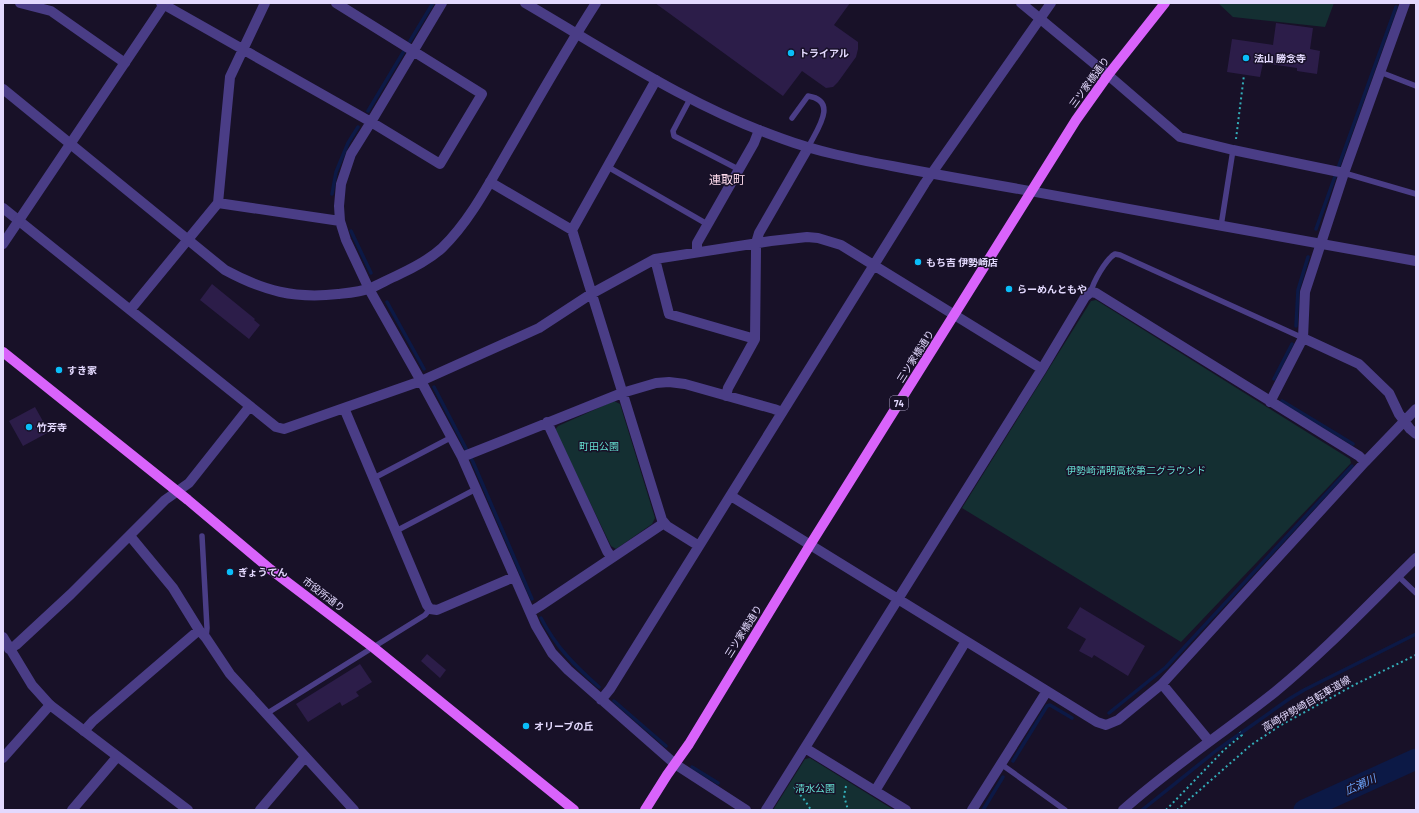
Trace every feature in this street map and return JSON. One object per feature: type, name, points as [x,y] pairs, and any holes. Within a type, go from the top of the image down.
[{"type":"main road","name":"三ツ家橋通り","points":[[645,810],[688,744],[810,545],[1076,120],[1108,75],[1165,3]]},
{"type":"main road","name":"市役所通り","points":[[3,352],[270,569],[374,648],[574,810]]},
{"type":"street","points":[[20,3],[51,12],[125,63]]},
{"type":"street","points":[[130,310],[218,203],[230,77],[266,3]]},
{"type":"street","points":[[3,244],[163,4],[371,122],[440,164],[482,94],[336,3]]},
{"type":"street","points":[[442,3],[351,154],[341,184],[339,206],[340,221],[346,240],[369,289],[462,457],[530,612],[542,638],[552,653],[568,670],[674,764],[746,810]]},
{"type":"street","points":[[525,3],[690,99],[728,118],[808,148],[838,156],[932,174],[1416,261]]},
{"type":"street","points":[[3,89],[225,270],[246,281],[267,289],[293,295],[318,296],[346,293],[369,289],[420,264],[441,249],[460,228],[490,182],[596,3]]},
{"type":"street","points":[[1021,3],[1180,137],[1233,150],[1344,173]]},
{"type":"street","points":[[601,700],[610,689],[932,174],[1040,18],[1052,3]]},
{"type":"street","points":[[1270,402],[1303,338],[1305,292],[1344,173],[1405,3]]},
{"type":"street","points":[[572,230],[656,80]]},
{"type":"street","points":[[697,252],[697,243],[754,142],[759,130]]},
{"type":"street","points":[[726,396],[728,388],[755,338],[756,243],[759,233],[808,148]]},
{"type":"street","points":[[490,182],[572,230],[664,523],[699,546]]},
{"type":"street","points":[[218,203],[340,221]]},
{"type":"street","points":[[3,208],[280,429],[284,429],[421,381],[539,328],[591,294],[655,258],[807,237],[818,238],[841,245],[1042,369]]},
{"type":"street","points":[[655,258],[669,314],[755,338]]},
{"type":"street","points":[[766,810],[1042,369],[1085,297],[1091,292],[1096,293],[1359,456],[1365,462]]},
{"type":"street","points":[[1303,338],[1359,364],[1389,393],[1404,422],[1416,434]]},
{"type":"street","points":[[462,457],[622,393],[648,385],[669,382],[692,386],[782,412]]},
{"type":"street","points":[[9,649],[71,594],[165,500],[189,483],[250,406]]},
{"type":"street","points":[[344,408],[430,609],[437,610],[514,577]]},
{"type":"street","points":[[731,496],[1097,722],[1106,725],[1118,720],[1162,684],[1365,462],[1416,409]]},
{"type":"street","points":[[547,422],[597,530],[612,558]]},
{"type":"street","points":[[530,612],[664,523]]},
{"type":"street","points":[[130,536],[173,588],[199,630],[230,674],[354,810]]},
{"type":"street","points":[[1123,810],[1144,791],[1274,693],[1305,666],[1416,558]]},
{"type":"street","points":[[84,732],[93,721],[199,630]]},
{"type":"street","points":[[3,638],[32,685],[50,705],[188,810]]},
{"type":"street","points":[[875,791],[966,641]]},
{"type":"street","points":[[1162,684],[1209,741]]},
{"type":"street","points":[[972,810],[1047,691]]},
{"type":"street","points":[[3,758],[50,705]]},
{"type":"street","points":[[805,748],[906,810]]},
{"type":"street","points":[[72,810],[117,757]]},
{"type":"street","points":[[260,810],[305,757]]},
{"type":"lane","points":[[1380,72],[1416,86]]},
{"type":"lane","points":[[792,118],[808,96],[814,97],[823,104],[825,110],[823,119],[808,148]]},
{"type":"lane","points":[[690,99],[673,131],[674,136],[738,169]]},
{"type":"lane","points":[[1221,226],[1233,150]]},
{"type":"lane","points":[[608,167],[707,224]]},
{"type":"lane","points":[[1344,173],[1416,194]]},
{"type":"lane","points":[[1091,292],[1093,284],[1110,258],[1115,254],[1120,255],[1303,338]]},
{"type":"lane","points":[[374,478],[452,437]]},
{"type":"lane","points":[[396,531],[476,489]]},
{"type":"lane","points":[[202,536],[207,628],[206,638]]},
{"type":"lane","points":[[1398,576],[1416,593]]},
{"type":"lane","points":[[266,714],[374,648],[425,615],[430,609]]},
{"type":"lane","points":[[1001,764],[1065,810]]},
{"type":"path","points":[[1233,150],[1244,75]]},
{"type":"path","name":"高崎伊勢崎自転車道線","points":[[1177,810],[1207,782],[1251,745],[1281,725],[1356,684],[1416,655]]},
{"type":"path","points":[[1166,810],[1224,750],[1242,735],[1239,730]]},
{"type":"path","points":[[846,786],[844,796],[848,810]]},
{"type":"path","points":[[794,787],[811,810]]},
{"type":"green space","points":[[1218,3],[1334,3],[1325,27],[1233,17]]},
{"type":"green space","name":"伊勢崎清明高校第二グラウンド","points":[[1096,300],[1350,459],[1351,463],[1181,642],[962,508],[1091,301]]},
{"type":"green space","name":"町田公園","points":[[614,401],[620,404],[655,518],[652,524],[616,549],[611,546],[555,430],[558,426]]},
{"type":"green space","name":"清水公園","points":[[810,758],[894,810],[773,810],[805,759]]},
{"type":"building","name":"トライアル","points":[[655,3],[850,3],[834,25],[858,42],[858,49],[856,57],[833,87],[826,88],[802,71],[783,96]]},
{"type":"building","points":[[1276,23],[1313,28],[1310,49],[1320,51],[1317,74],[1297,71],[1297,68],[1263,63],[1260,77],[1227,72],[1232,39],[1273,45]]},
{"type":"building","points":[[212,284],[255,319],[254,320],[260,325],[249,339],[200,300]]},
{"type":"building","name":"竹芳寺","points":[[35,407],[49,432],[23,446],[9,421]]},
{"type":"building","points":[[1080,607],[1145,646],[1128,676],[1094,655],[1092,658],[1079,651],[1086,639],[1067,628]]},
{"type":"building","points":[[427,654],[446,670],[440,678],[421,661]]},
{"type":"building","points":[[360,664],[372,682],[356,692],[359,696],[342,706],[340,702],[308,722],[296,704]]},
{"type":"waterway","points":[[410,41],[433,3]]},
{"type":"waterway","points":[[1316,229],[1396,7]]},
{"type":"waterway","points":[[368,111],[404,51]]},
{"type":"waterway","points":[[332,194],[336,172],[348,143],[358,127]]},
{"type":"waterway","points":[[351,231],[371,273]]},
{"type":"waterway","points":[[1296,326],[1298,290],[1308,257]]},
{"type":"waterway","points":[[387,302],[424,369]]},
{"type":"waterway","points":[[1274,379],[1292,344]]},
{"type":"waterway","points":[[434,387],[473,462],[532,599]]},
{"type":"waterway","points":[[1282,401],[1353,444]]},
{"type":"waterway","points":[[1109,713],[1166,667],[1352,466]]},
{"type":"waterway","points":[[541,618],[553,638],[567,656],[599,687]]},
{"type":"waterway","points":[[1142,810],[1217,750],[1289,699],[1416,634]]},
{"type":"waterway","points":[[614,701],[666,746]]},
{"type":"waterway","points":[[1013,761],[1047,706],[1050,705],[1072,718]]},
{"type":"waterway","name":"広瀬川","points":[[1304,810],[1416,759]]},
{"type":"waterway","points":[[692,767],[718,783]]},
{"type":"waterway","points":[[983,810],[1003,777]]},
{"type":"place","name":"トライアル","points":[[791,53]]},
{"type":"place","name":"法山 勝念寺","points":[[1246,58]]},
{"type":"place","name":"もち吉 伊勢崎店","points":[[918,262]]},
{"type":"place","name":"らーめんともや","points":[[1009,289]]},
{"type":"place","name":"すき家","points":[[59,370]]},
{"type":"place","name":"竹芳寺","points":[[29,427]]},
{"type":"place","name":"ぎょうてん","points":[[230,572]]},
{"type":"place","name":"オリーブの丘","points":[[526,726]]},
{"type":"district","name":"連取町","points":[[727,179]]}]
